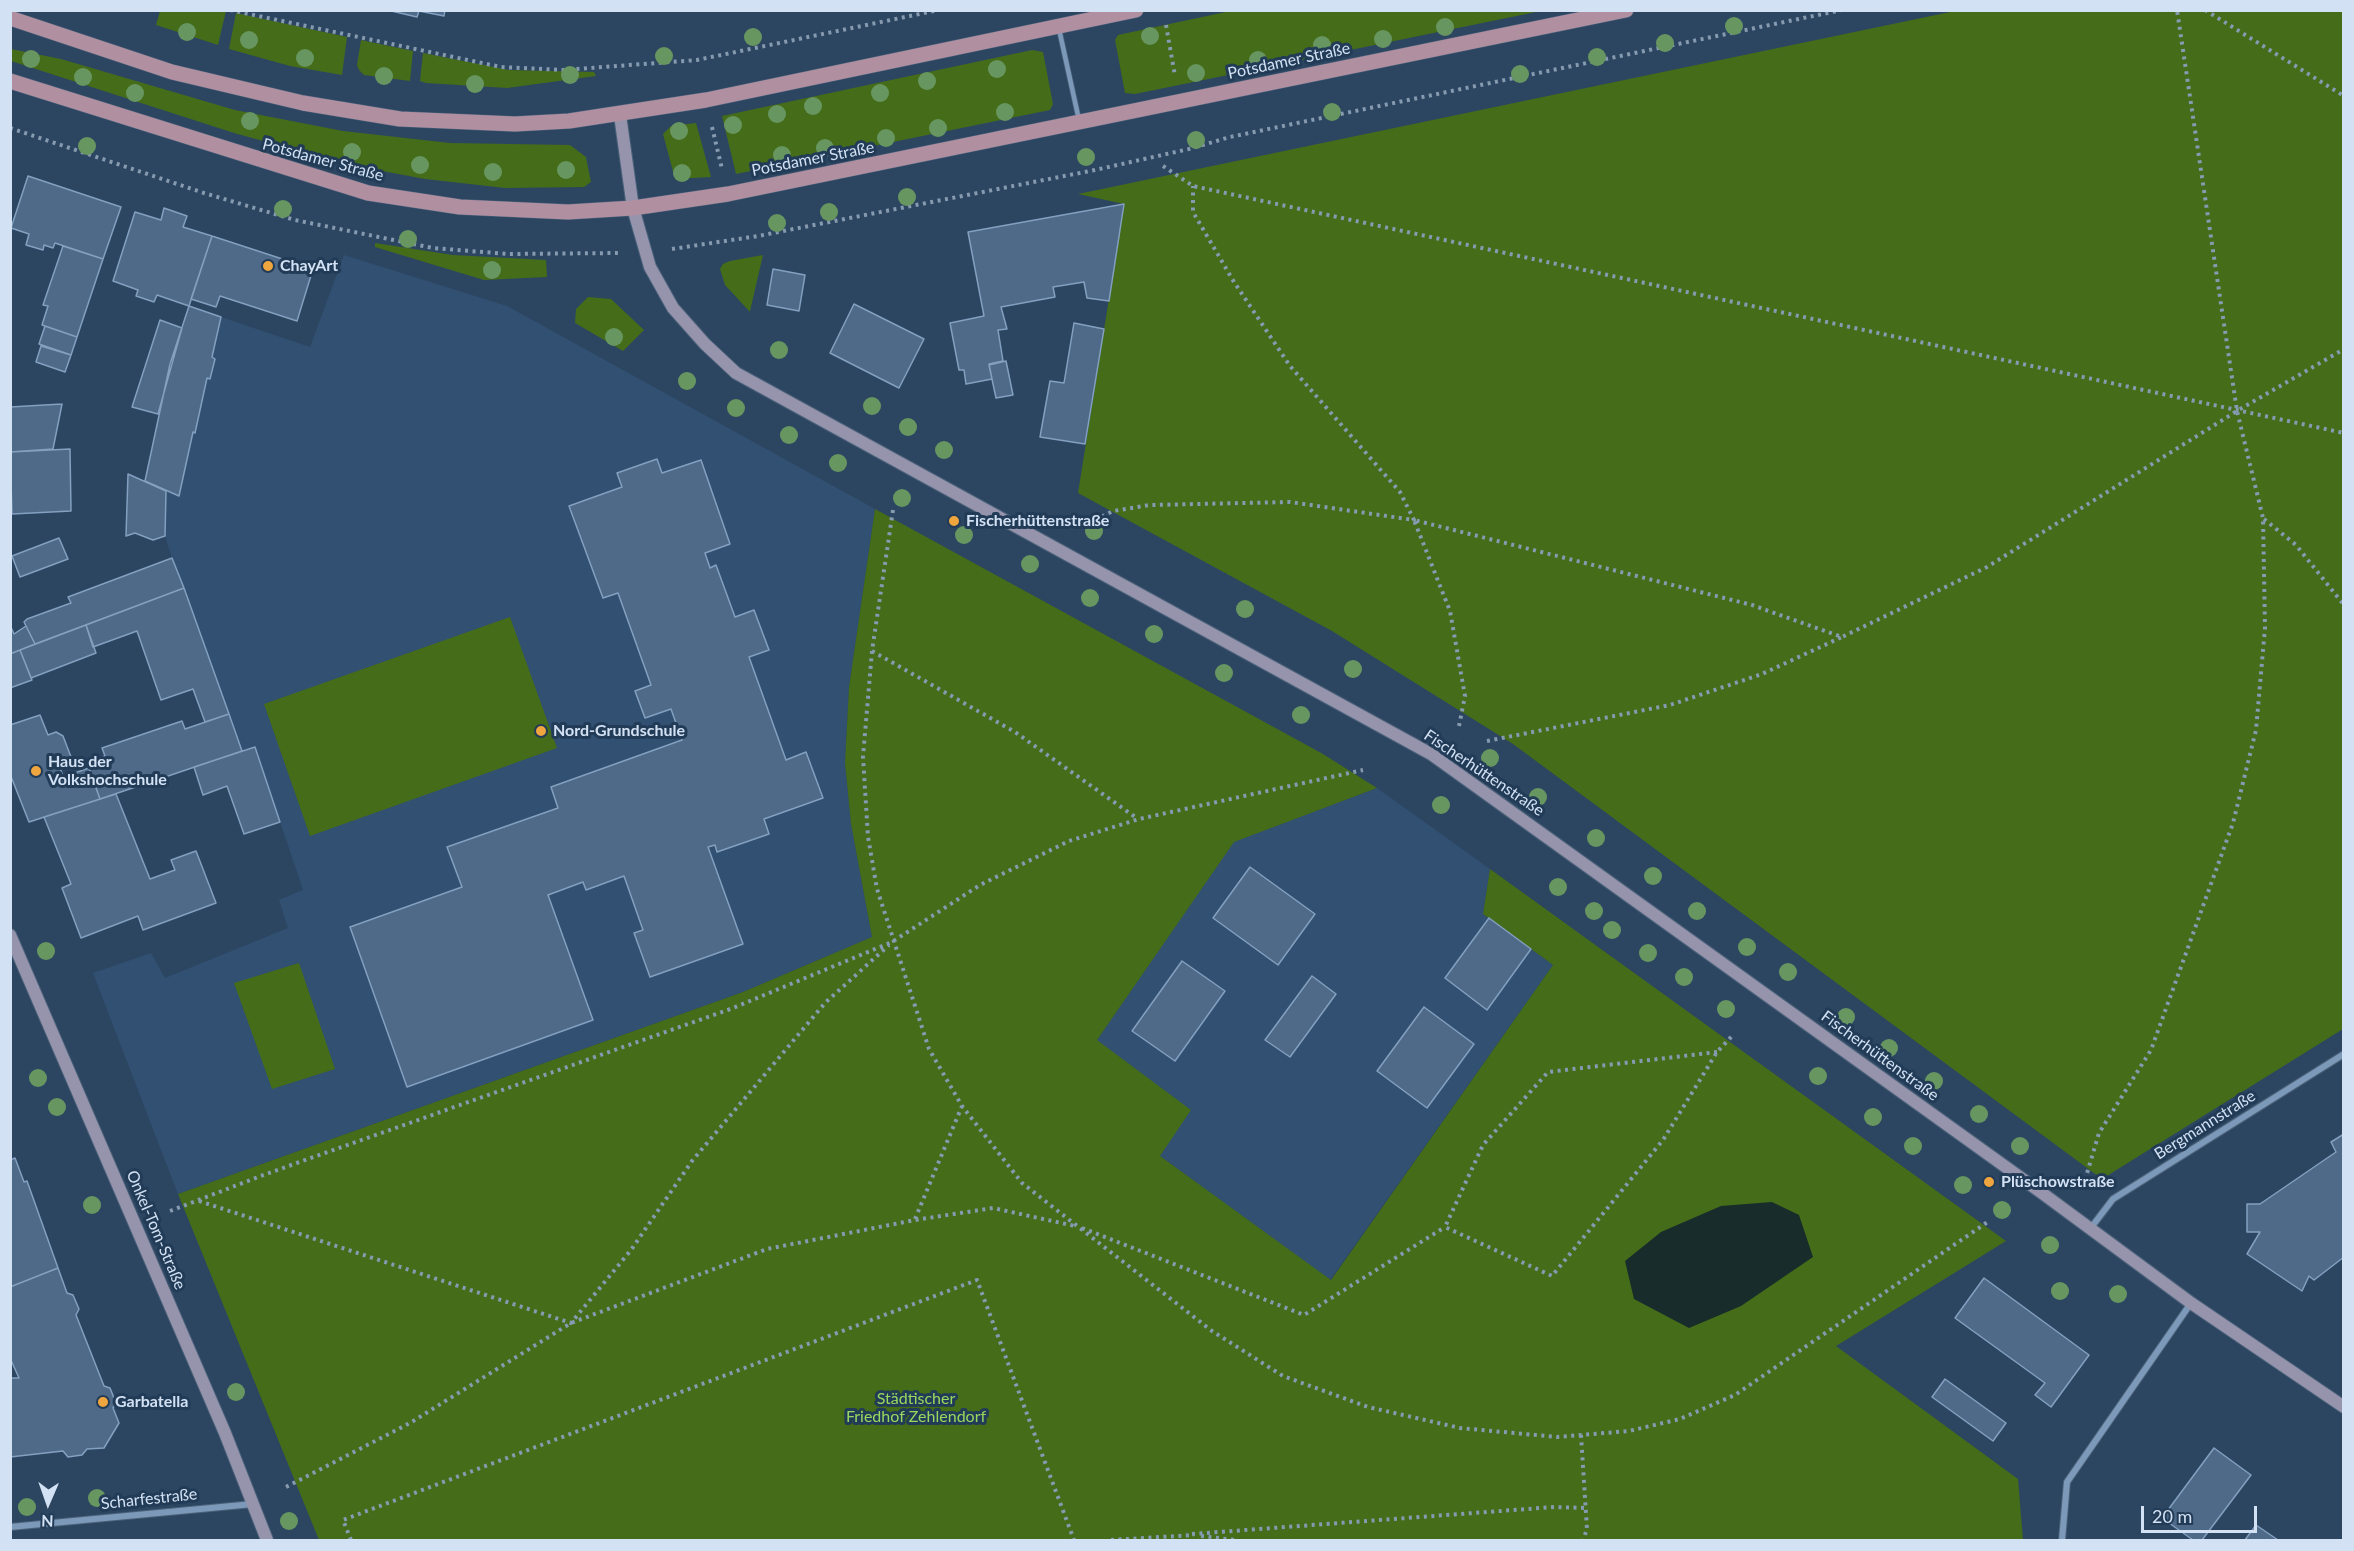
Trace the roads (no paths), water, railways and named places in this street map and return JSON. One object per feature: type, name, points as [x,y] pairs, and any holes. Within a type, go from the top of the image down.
[{"type":"main road","points":[[10,18],[172,72],[346,112],[400,119],[515,124],[620,115],[706,100],[1136,10]]},
{"type":"main road","name":"Potsdamer Straße","points":[[10,81],[369,193],[495,210],[568,212],[633,207],[728,194],[1626,10]]},
{"type":"street","name":"Fischerhüttenstraße","points":[[620,115],[633,207],[650,267],[673,308],[705,344],[736,373],[1431,754],[2191,1304],[2343,1407]]},
{"type":"street","name":"Onkel-Tom-Straße","points":[[10,934],[267,1540]]},
{"type":"street","name":"Bergmannstraße","points":[[2090,1229],[2113,1199],[2343,1054]]},
{"type":"street","points":[[2062,1540],[2067,1482],[2191,1304]]},
{"type":"street","name":"Scharfestraße","points":[[10,1527],[253,1504]]},
{"type":"lane","points":[[1058,26],[1080,123]]},
{"type":"place","name":"ChayArt","points":[[268,266]]},
{"type":"place","name":"Fischerhüttenstraße","points":[[954,521]]},
{"type":"place","name":"Nord-Grundschule","points":[[541,731]]},
{"type":"place","name":"Haus der Volkshochschule","points":[[36,771]]},
{"type":"place","name":"Plüschowstraße","points":[[1989,1182]]},
{"type":"place","name":"Garbatella","points":[[103,1402]]},
{"type":"park label","name":"Städtischer Friedhof Zehlendorf","points":[[916,1408]]}]
